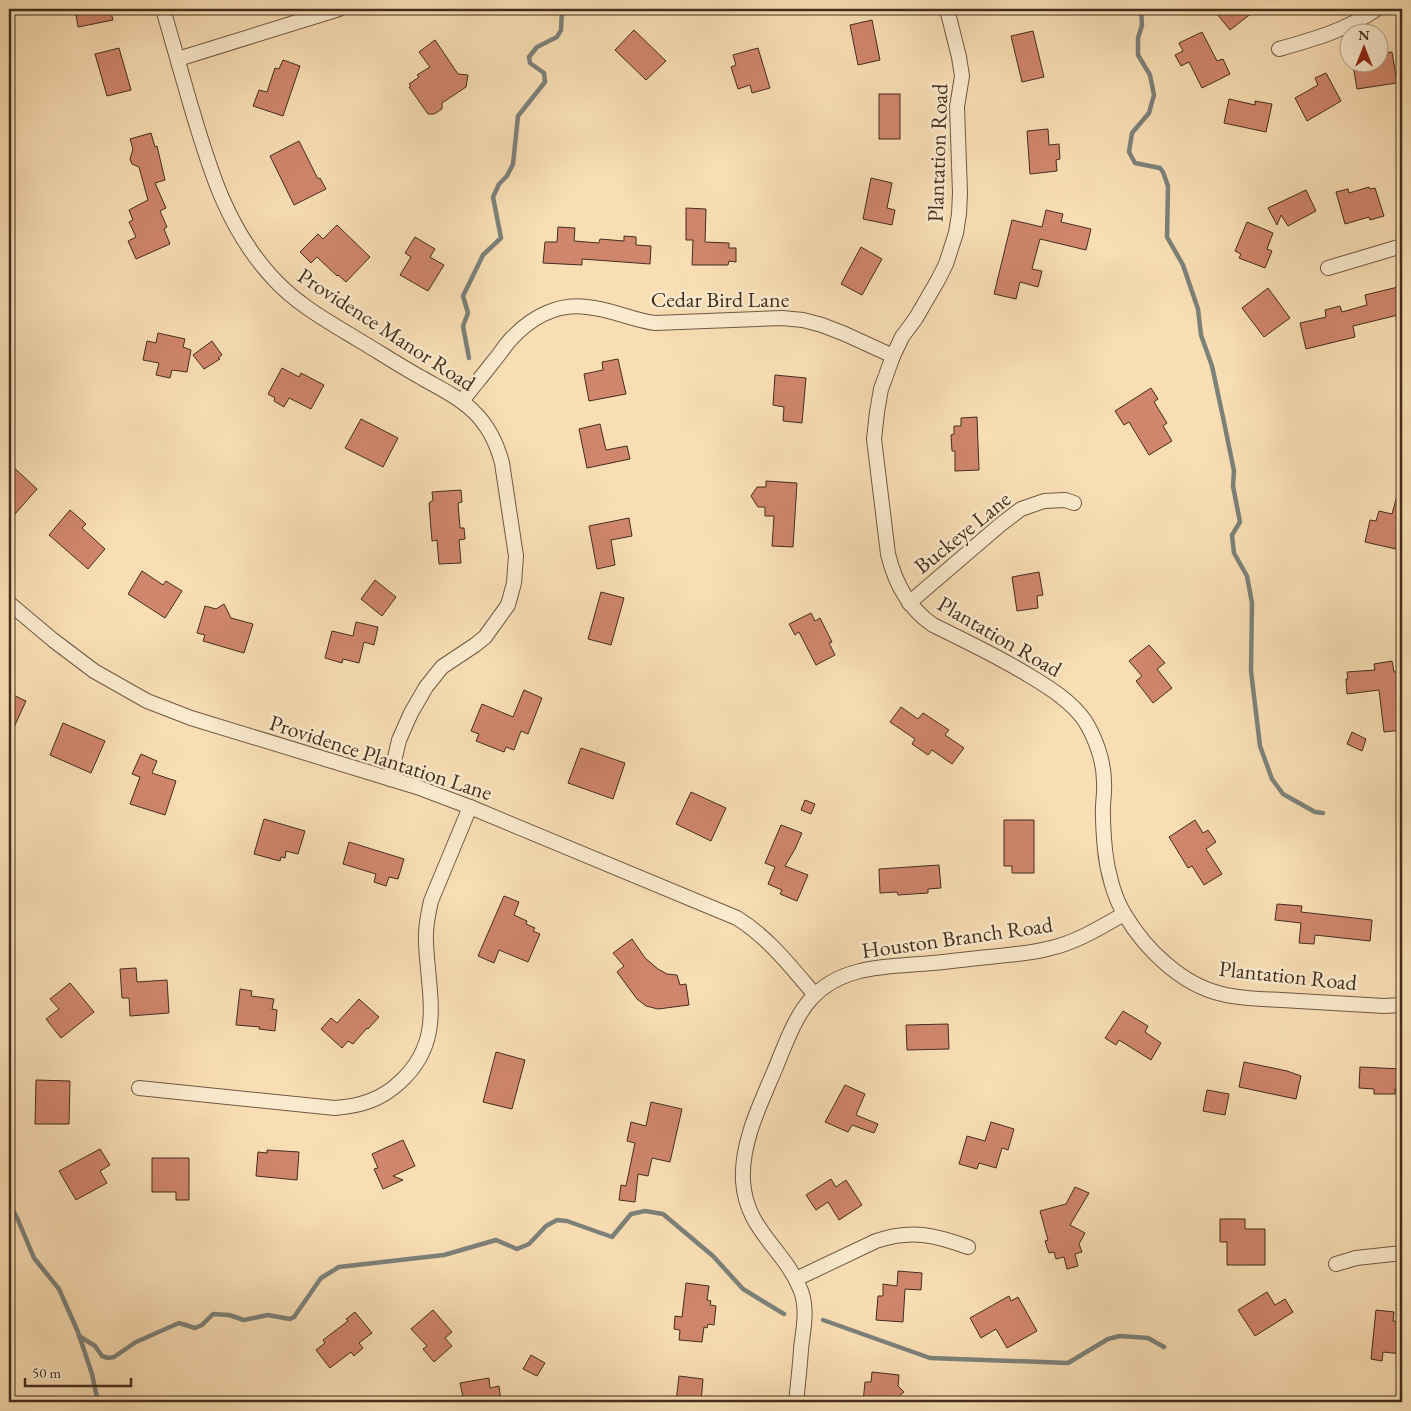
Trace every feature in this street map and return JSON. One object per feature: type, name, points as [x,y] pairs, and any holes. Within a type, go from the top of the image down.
[{"type":"street","name":"Providence Manor Road","points":[[163,9],[203,147],[221,198],[246,244],[261,265],[282,288],[313,312],[462,401],[478,416],[498,448],[516,556],[514,583],[508,605],[489,633],[475,645],[442,667],[426,687],[411,712],[399,740],[390,779]]},
{"type":"street","points":[[178,59],[339,9]]},
{"type":"street","name":"Plantation Road","points":[[947,9],[962,76],[957,107],[960,194],[956,233],[938,280],[916,318],[902,337],[893,356],[882,389],[874,439],[888,554],[898,585],[909,603],[924,618],[1049,687],[1086,722],[1102,762],[1106,855],[1114,887],[1124,914],[1142,939],[1161,960],[1185,978],[1222,995],[1402,1006]]},
{"type":"street","points":[[1279,49],[1325,36],[1360,20],[1377,9]]},
{"type":"street","points":[[1328,268],[1402,246]]},
{"type":"street","name":"Cedar Bird Lane","points":[[462,401],[510,339],[523,327],[548,312],[576,306],[614,311],[644,322],[655,323],[782,318],[803,320],[845,334],[893,356]]},
{"type":"street","name":"Buckeye Lane","points":[[909,603],[1021,509],[1036,502],[1044,501],[1065,500],[1074,503]]},
{"type":"street","name":"Providence Plantation Lane","points":[[9,603],[94,671],[147,701],[191,718],[417,787],[470,807],[737,918],[764,938],[789,963],[815,995]]},
{"type":"street","points":[[139,1088],[335,1108],[355,1106],[372,1101],[394,1088],[406,1077],[418,1061],[427,1043],[431,1020],[426,940],[428,913],[431,901],[470,807]]},
{"type":"street","name":"Houston Branch Road","points":[[796,1402],[804,1319],[802,1293],[786,1263],[762,1234],[752,1216],[746,1202],[744,1189],[744,1162],[752,1128],[802,1010],[824,987],[851,973],[868,968],[953,961],[1052,948],[1079,938],[1124,914]]},
{"type":"street","points":[[796,1279],[889,1236],[902,1234],[926,1235],[939,1237],[968,1247]]},
{"type":"street","points":[[1336,1264],[1356,1258],[1402,1252]]},
{"type":"building","points":[[75,9],[110,9],[113,20],[78,27]]},
{"type":"building","points":[[1213,9],[1257,9],[1230,30]]},
{"type":"building","points":[[872,20],[880,60],[858,65],[850,25]]},
{"type":"building","points":[[634,30],[666,61],[646,80],[615,50]]},
{"type":"building","points":[[1033,31],[1044,77],[1022,82],[1011,36]]},
{"type":"building","points":[[1202,32],[1217,61],[1223,59],[1230,74],[1202,88],[1189,62],[1181,66],[1175,55],[1183,51],[1179,43]]},
{"type":"building","points":[[435,40],[458,74],[468,75],[466,87],[442,103],[442,109],[434,114],[428,114],[409,87],[411,86],[409,84],[419,77],[417,75],[430,67],[419,52]]},
{"type":"building","points":[[119,48],[131,90],[107,96],[95,54]]},
{"type":"building","points":[[758,48],[770,88],[752,93],[750,85],[738,89],[731,67],[736,65],[733,55]]},
{"type":"building","points":[[1392,52],[1397,83],[1357,89],[1354,72],[1388,72],[1388,53]]},
{"type":"building","points":[[283,60],[300,66],[283,116],[253,106],[259,90],[267,92],[275,68],[279,69]]},
{"type":"building","points":[[1326,73],[1341,101],[1307,121],[1295,98],[1318,85],[1315,78]]},
{"type":"building","points":[[879,94],[900,94],[900,139],[879,139]]},
{"type":"building","points":[[1229,99],[1255,105],[1255,101],[1272,104],[1266,132],[1224,123]]},
{"type":"building","points":[[1048,129],[1049,145],[1059,144],[1060,159],[1056,160],[1057,171],[1030,174],[1027,131]]},
{"type":"building","points":[[151,133],[155,147],[157,146],[165,180],[155,183],[166,208],[160,211],[167,227],[164,229],[170,244],[136,259],[128,241],[136,237],[129,222],[133,220],[129,210],[148,200],[139,167],[132,164],[130,159],[133,149],[130,139]]},
{"type":"building","points":[[299,141],[318,179],[320,178],[326,189],[294,205],[270,156]]},
{"type":"building","points":[[871,178],[892,183],[887,208],[895,210],[892,225],[863,219]]},
{"type":"building","points":[[1369,187],[1370,189],[1375,188],[1384,216],[1370,220],[1369,217],[1345,224],[1336,192],[1348,189],[1349,193]]},
{"type":"building","points":[[1306,190],[1316,211],[1288,226],[1281,215],[1277,225],[1268,208]]},
{"type":"building","points":[[686,208],[706,209],[705,242],[729,243],[729,248],[736,248],[736,262],[729,261],[728,265],[692,265],[693,240],[686,240]]},
{"type":"building","points":[[1046,210],[1063,214],[1061,222],[1091,229],[1086,250],[1040,239],[1032,269],[1042,271],[1038,287],[1020,282],[1016,299],[994,294],[1012,220],[1042,227]]},
{"type":"building","points":[[1247,222],[1273,233],[1267,249],[1272,251],[1265,268],[1239,258],[1241,254],[1235,251]]},
{"type":"building","points":[[337,225],[370,257],[346,282],[317,257],[311,263],[300,252],[318,234],[323,239]]},
{"type":"building","points":[[558,227],[575,228],[574,241],[599,243],[600,239],[624,241],[624,236],[636,237],[636,245],[651,246],[650,264],[582,259],[582,265],[543,263],[545,242],[557,242]]},
{"type":"building","points":[[415,237],[435,249],[430,257],[444,265],[428,291],[400,275],[411,257],[405,253]]},
{"type":"building","points":[[861,247],[882,259],[862,295],[841,284]]},
{"type":"building","points":[[1402,286],[1402,314],[1353,326],[1355,337],[1306,349],[1300,323],[1326,317],[1325,310],[1340,306],[1342,312],[1367,305],[1365,295]]},
{"type":"building","points":[[1268,288],[1290,318],[1264,337],[1242,308]]},
{"type":"building","points":[[158,333],[185,339],[183,347],[191,350],[187,372],[172,370],[170,378],[156,375],[159,363],[143,360],[147,341],[156,343]]},
{"type":"building","points":[[212,341],[222,355],[218,358],[220,359],[204,369],[193,355]]},
{"type":"building","points":[[618,359],[626,394],[589,401],[584,374],[603,370],[602,362]]},
{"type":"building","points":[[282,368],[299,377],[301,373],[324,385],[311,409],[289,398],[284,407],[274,401],[275,398],[268,394]]},
{"type":"building","points":[[775,375],[806,378],[802,423],[783,421],[784,407],[773,405]]},
{"type":"building","points":[[1151,388],[1158,399],[1154,402],[1167,423],[1163,426],[1172,441],[1149,455],[1129,422],[1124,425],[1115,411]]},
{"type":"building","points":[[977,417],[979,470],[955,471],[955,451],[952,451],[951,435],[954,434],[954,426],[961,426],[961,418]]},
{"type":"building","points":[[361,419],[398,438],[383,467],[345,448]]},
{"type":"building","points":[[600,424],[606,450],[627,446],[630,459],[587,468],[579,429]]},
{"type":"building","points":[[9,463],[37,489],[15,514],[9,508]]},
{"type":"building","points":[[766,481],[797,483],[793,547],[772,546],[774,516],[765,516],[765,507],[758,507],[751,496],[757,487],[766,487]]},
{"type":"building","points":[[461,490],[462,502],[458,503],[460,528],[464,528],[465,539],[459,540],[461,563],[439,564],[437,540],[432,541],[429,503],[433,500],[432,492]]},
{"type":"building","points":[[1398,492],[1402,492],[1402,525],[1396,549],[1365,542],[1370,520],[1376,521],[1379,511],[1392,514]]},
{"type":"building","points":[[70,510],[86,524],[82,528],[105,549],[88,569],[49,535]]},
{"type":"building","points":[[629,518],[632,536],[611,540],[615,565],[597,569],[589,526]]},
{"type":"building","points":[[142,571],[163,585],[166,581],[182,591],[165,618],[128,594]]},
{"type":"building","points":[[1039,572],[1043,595],[1037,596],[1038,608],[1017,611],[1012,577]]},
{"type":"building","points":[[375,580],[396,597],[382,616],[361,599]]},
{"type":"building","points":[[601,592],[624,598],[611,645],[588,639]]},
{"type":"building","points":[[224,604],[231,618],[253,624],[244,653],[203,641],[205,635],[197,633],[205,606],[216,609]]},
{"type":"building","points":[[811,613],[815,621],[820,618],[832,642],[829,643],[835,655],[816,665],[799,632],[795,635],[789,624]]},
{"type":"building","points":[[356,622],[378,627],[374,645],[364,642],[359,663],[343,659],[342,663],[325,658],[332,631],[353,636]]},
{"type":"building","points":[[1149,645],[1165,663],[1157,669],[1172,688],[1153,703],[1136,681],[1142,676],[1129,661]]},
{"type":"building","points":[[1392,661],[1394,672],[1398,672],[1399,683],[1401,683],[1402,730],[1384,732],[1379,690],[1347,694],[1346,679],[1348,679],[1347,672],[1375,670],[1374,664]]},
{"type":"building","points":[[524,690],[542,698],[528,734],[521,731],[514,750],[506,747],[504,752],[476,741],[479,734],[471,731],[482,704],[513,717]]},
{"type":"building","points":[[9,693],[26,701],[9,738]]},
{"type":"building","points":[[901,707],[918,719],[923,713],[949,730],[945,735],[964,748],[952,764],[932,750],[928,755],[912,744],[915,739],[890,722]]},
{"type":"building","points":[[63,723],[105,741],[91,773],[50,755]]},
{"type":"building","points":[[1352,732],[1366,739],[1362,751],[1347,744]]},
{"type":"building","points":[[581,748],[625,763],[613,799],[568,783]]},
{"type":"building","points":[[141,754],[157,761],[152,773],[176,781],[165,815],[130,804],[140,777],[132,774]]},
{"type":"building","points":[[691,792],[726,808],[711,841],[676,824]]},
{"type":"building","points":[[805,800],[815,804],[811,814],[801,810]]},
{"type":"building","points":[[264,819],[305,831],[298,854],[286,851],[285,858],[281,857],[280,861],[254,854]]},
{"type":"building","points":[[1004,820],[1034,820],[1034,873],[1012,873],[1012,866],[1004,866]]},
{"type":"building","points":[[1195,820],[1203,833],[1208,830],[1216,842],[1206,849],[1222,874],[1204,885],[1192,866],[1188,868],[1169,837]]},
{"type":"building","points":[[781,825],[802,833],[785,866],[808,875],[797,901],[780,894],[782,890],[768,884],[775,867],[765,863]]},
{"type":"building","points":[[349,842],[404,859],[398,879],[389,877],[386,886],[374,882],[376,874],[343,864]]},
{"type":"building","points":[[939,865],[941,888],[928,889],[928,893],[898,895],[897,892],[880,893],[879,869]]},
{"type":"building","points":[[504,896],[519,902],[514,915],[527,921],[526,924],[535,928],[533,931],[540,934],[528,962],[499,950],[494,963],[478,956]]},
{"type":"building","points":[[1277,904],[1302,906],[1301,912],[1372,920],[1370,941],[1315,935],[1314,944],[1299,943],[1301,923],[1275,920]]},
{"type":"building","points":[[632,939],[645,958],[658,969],[667,974],[677,975],[680,985],[686,984],[689,1005],[658,1009],[646,1006],[637,999],[617,972],[624,966],[613,953]]},
{"type":"building","points":[[136,968],[137,982],[167,980],[169,1013],[130,1016],[129,998],[122,998],[120,969]]},
{"type":"building","points":[[70,983],[94,1012],[61,1038],[46,1019],[59,1009],[50,999]]},
{"type":"building","points":[[240,989],[252,991],[251,996],[274,999],[272,1009],[277,1010],[275,1031],[259,1029],[260,1027],[236,1025]]},
{"type":"building","points":[[359,999],[379,1017],[353,1044],[348,1041],[342,1048],[321,1029],[331,1018],[337,1023]]},
{"type":"building","points":[[1123,1011],[1148,1026],[1145,1032],[1161,1043],[1151,1060],[1119,1040],[1116,1045],[1105,1038]]},
{"type":"building","points":[[948,1024],[949,1049],[907,1050],[906,1025]]},
{"type":"building","points":[[496,1052],[525,1060],[512,1109],[483,1102]]},
{"type":"building","points":[[1244,1062],[1287,1071],[1301,1076],[1296,1099],[1239,1087]]},
{"type":"building","points":[[1360,1067],[1402,1069],[1402,1089],[1395,1089],[1395,1094],[1374,1094],[1374,1089],[1359,1088]]},
{"type":"building","points":[[36,1080],[70,1081],[69,1124],[35,1124]]},
{"type":"building","points":[[845,1085],[865,1094],[856,1115],[878,1124],[874,1133],[852,1125],[848,1132],[825,1122]]},
{"type":"building","points":[[1207,1090],[1229,1094],[1225,1115],[1203,1111]]},
{"type":"building","points":[[651,1102],[682,1109],[670,1162],[652,1158],[648,1176],[638,1174],[635,1202],[619,1200],[621,1185],[626,1186],[635,1143],[627,1141],[631,1122],[646,1126]]},
{"type":"building","points":[[991,1122],[1014,1129],[1008,1150],[1002,1148],[996,1168],[979,1163],[977,1169],[959,1164],[967,1136],[985,1141]]},
{"type":"building","points":[[403,1140],[415,1166],[393,1176],[403,1180],[383,1189],[374,1169],[378,1168],[372,1154]]},
{"type":"building","points":[[100,1149],[110,1165],[100,1171],[107,1183],[76,1200],[59,1171]]},
{"type":"building","points":[[267,1150],[299,1152],[297,1180],[256,1176],[258,1152],[267,1153]]},
{"type":"building","points":[[152,1158],[189,1158],[189,1200],[176,1200],[176,1192],[152,1192]]},
{"type":"building","points":[[831,1179],[836,1187],[846,1180],[862,1205],[839,1220],[828,1202],[816,1210],[806,1195]]},
{"type":"building","points":[[1075,1187],[1089,1193],[1070,1225],[1085,1233],[1079,1244],[1082,1252],[1075,1254],[1078,1266],[1067,1269],[1064,1257],[1056,1259],[1054,1252],[1049,1253],[1045,1241],[1048,1240],[1040,1211],[1066,1204]]},
{"type":"building","points":[[1220,1219],[1245,1219],[1245,1229],[1265,1229],[1265,1265],[1227,1265],[1227,1242],[1220,1242]]},
{"type":"building","points":[[898,1271],[922,1273],[921,1290],[905,1289],[903,1322],[876,1320],[878,1296],[883,1296],[883,1284],[897,1286]]},
{"type":"building","points":[[686,1283],[709,1286],[707,1300],[711,1301],[710,1305],[716,1306],[714,1325],[708,1324],[707,1328],[704,1327],[702,1342],[679,1340],[680,1330],[674,1329],[675,1316],[682,1317]]},
{"type":"building","points":[[1267,1292],[1275,1305],[1285,1299],[1293,1312],[1255,1336],[1238,1310]]},
{"type":"building","points":[[1009,1296],[1011,1301],[1018,1297],[1037,1331],[1007,1348],[996,1329],[981,1338],[970,1318]]},
{"type":"building","points":[[433,1310],[452,1332],[445,1338],[452,1346],[434,1362],[423,1349],[427,1346],[411,1329]]},
{"type":"building","points":[[1376,1310],[1394,1312],[1393,1321],[1402,1322],[1402,1354],[1383,1352],[1382,1361],[1371,1359]]},
{"type":"building","points":[[355,1312],[372,1333],[359,1343],[363,1348],[354,1356],[351,1352],[330,1368],[316,1350],[325,1343],[323,1340],[348,1321],[346,1319]]},
{"type":"building","points":[[531,1355],[545,1363],[537,1376],[523,1369]]},
{"type":"building","points":[[872,1372],[899,1375],[898,1386],[904,1392],[892,1402],[863,1402],[865,1382],[871,1382]]},
{"type":"building","points":[[679,1376],[703,1379],[701,1402],[676,1402]]},
{"type":"building","points":[[489,1378],[490,1388],[499,1386],[501,1401],[464,1402],[460,1383]]},
{"type":"waterway","points":[[469,358],[463,326],[468,313],[463,296],[483,255],[501,238],[493,197],[499,184],[507,176],[513,164],[518,116],[545,82],[544,73],[530,63],[529,57],[537,47],[557,37],[561,30],[562,9]]},
{"type":"waterway","points":[[1141,9],[1142,25],[1138,38],[1138,55],[1150,75],[1154,95],[1149,113],[1132,133],[1129,152],[1135,163],[1160,168],[1163,172],[1168,186],[1167,237],[1183,265],[1198,309],[1201,335],[1212,366],[1234,471],[1233,486],[1240,522],[1232,535],[1234,553],[1247,576],[1252,603],[1251,671],[1260,746],[1272,779],[1283,794],[1315,812],[1323,813]]},
{"type":"waterway","points":[[9,1202],[34,1258],[59,1289],[78,1332],[92,1374],[98,1402]]},
{"type":"waterway","points":[[79,1336],[95,1346],[102,1356],[108,1358],[114,1357],[136,1342],[179,1323],[195,1328],[202,1325],[213,1314],[229,1315],[244,1320],[268,1315],[290,1319],[294,1317],[321,1278],[339,1267],[444,1255],[496,1240],[517,1249],[529,1244],[546,1226],[557,1220],[567,1221],[612,1237],[631,1214],[645,1211],[663,1214],[713,1256],[743,1289],[784,1314]]},
{"type":"waterway","points":[[823,1320],[930,1358],[1068,1363],[1108,1339],[1120,1336],[1148,1338],[1164,1347]]}]
